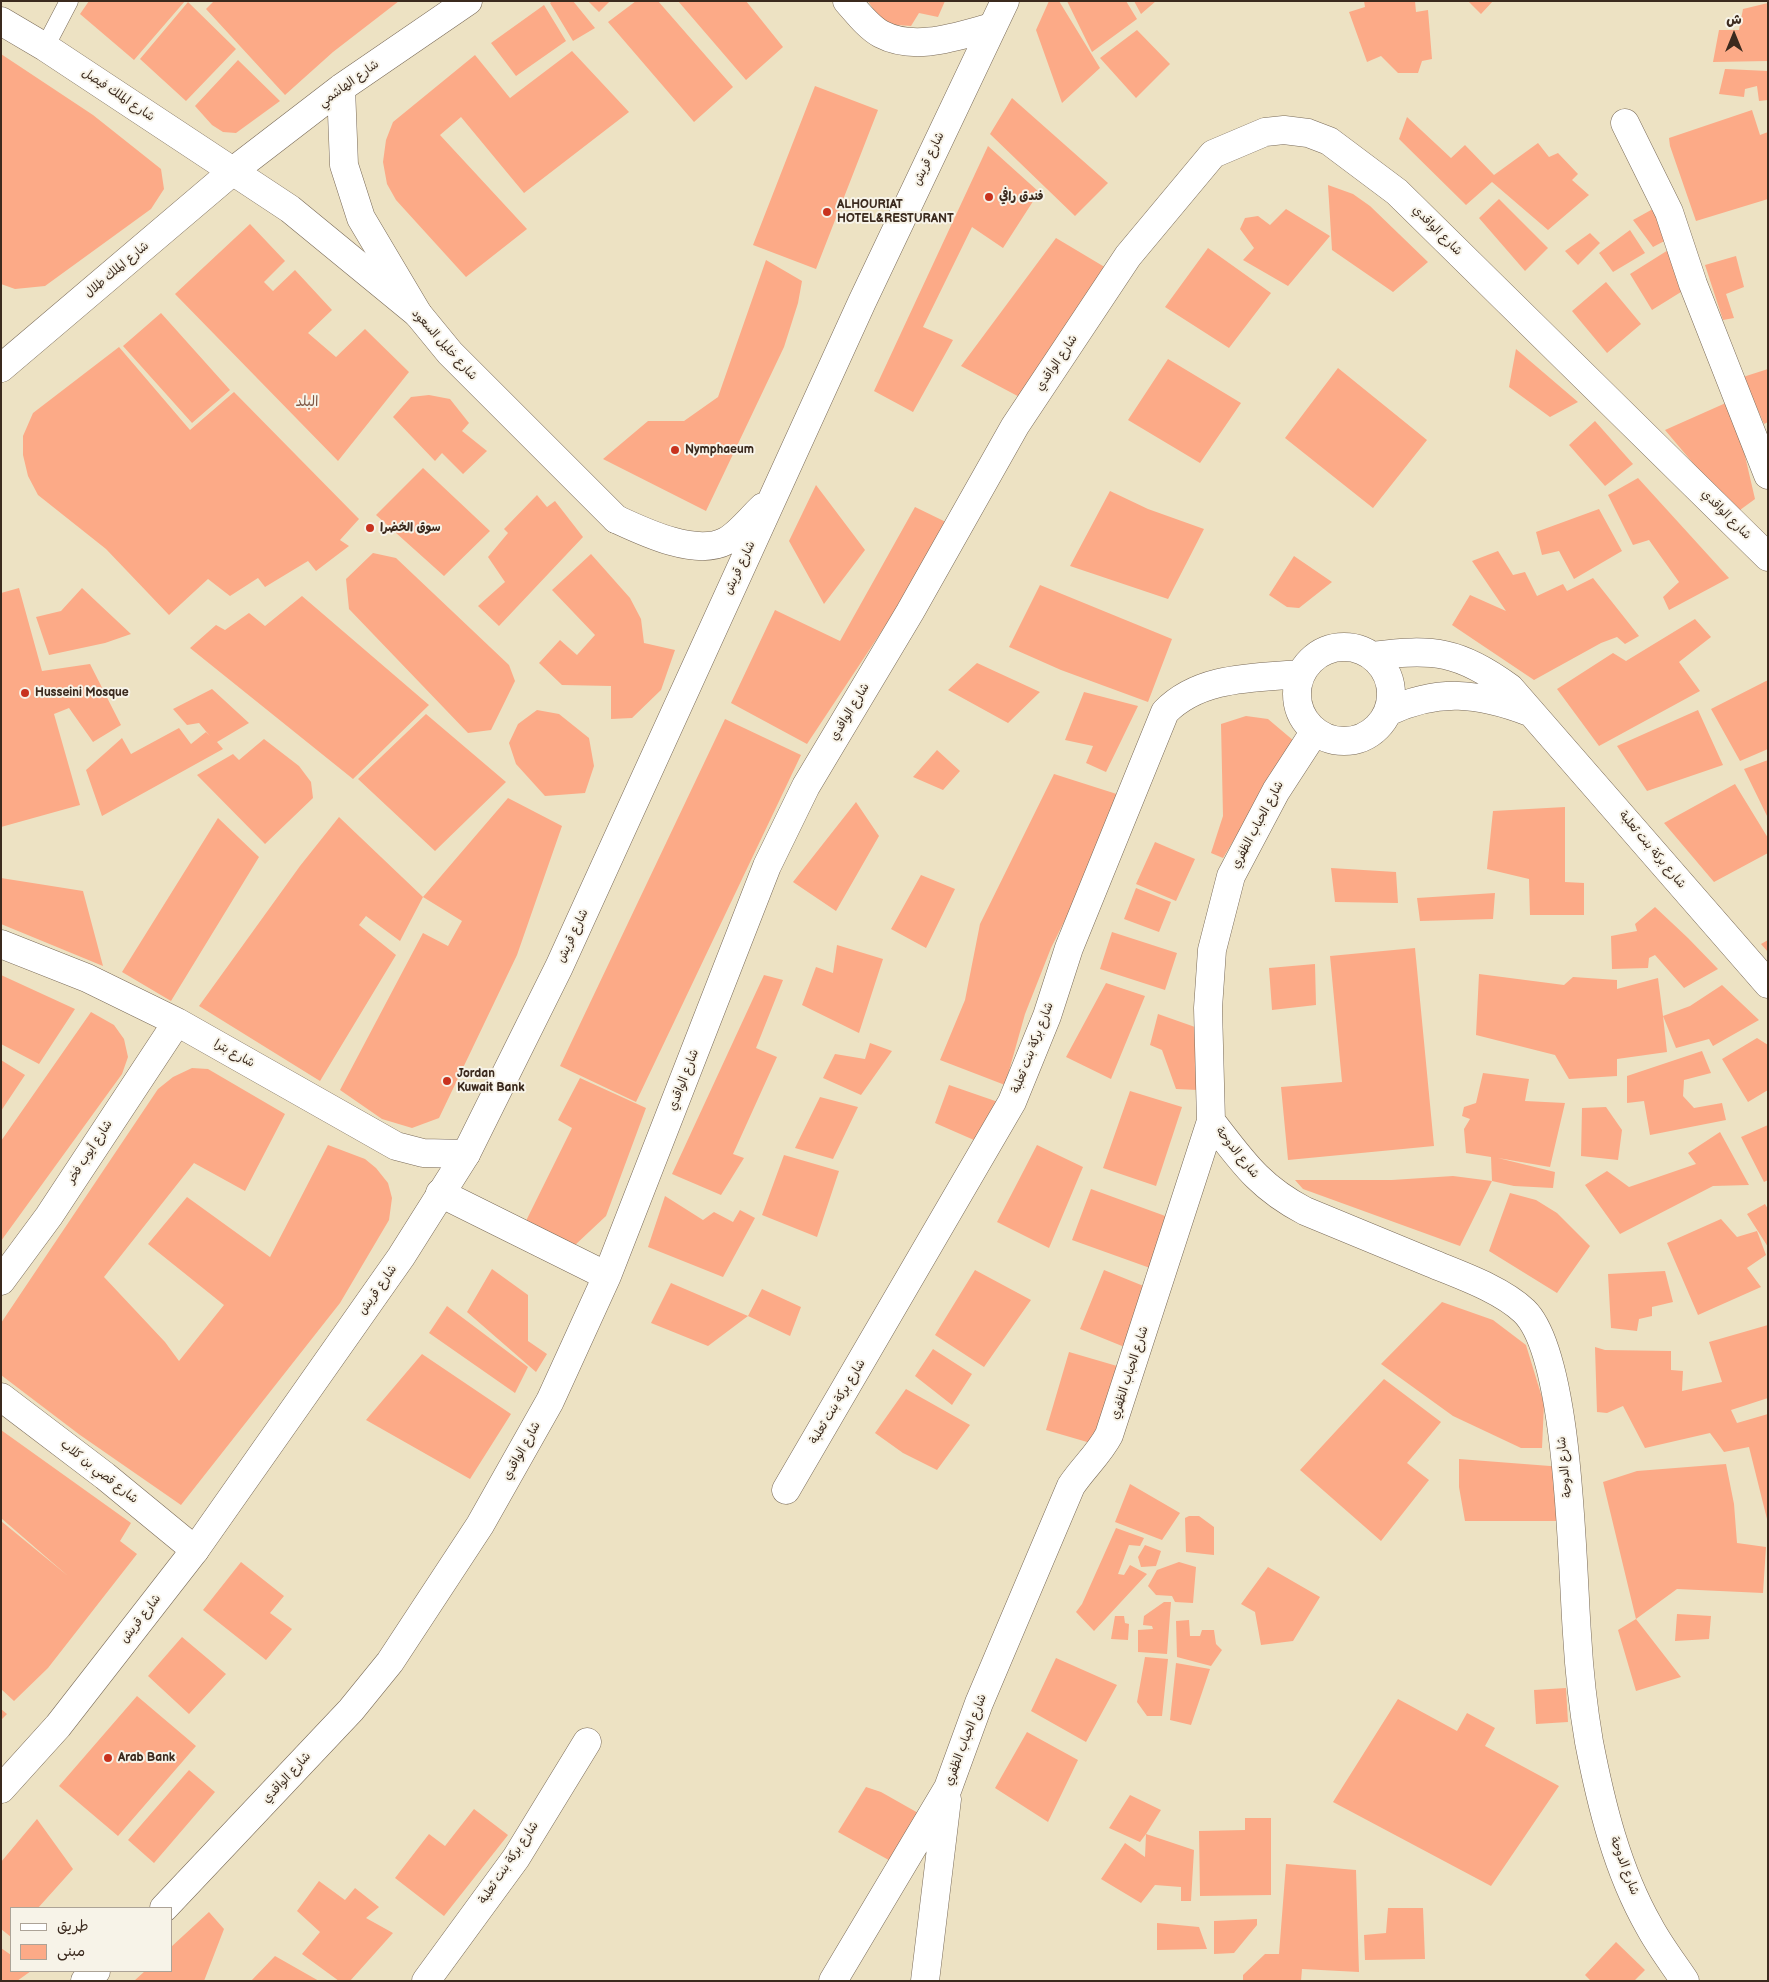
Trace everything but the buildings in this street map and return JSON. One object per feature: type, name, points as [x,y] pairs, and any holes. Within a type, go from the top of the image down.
[{"type":"street","name":"شارع الهاشمي","points":[[233,171],[341,88],[468,1]]},
{"type":"street","points":[[847,1],[861,17],[881,34],[899,39],[922,42],[940,40],[992,27]]},
{"type":"street","name":"شارع قريش","points":[[1,1789],[58,1726],[195,1550],[401,1257],[466,1154],[559,967],[862,302],[1005,1]]},
{"type":"street","name":"شارع الملك فيصل","points":[[1,21],[45,47],[233,171]]},
{"type":"street","points":[[341,88],[344,164],[361,218],[418,314]]},
{"type":"street","points":[[1625,123],[1669,212],[1692,284],[1768,475]]},
{"type":"street","name":"شارع الواقدي","points":[[165,1907],[351,1710],[390,1662],[480,1525],[550,1401],[606,1276],[767,866],[806,786],[915,603],[1015,426],[1128,256],[1213,154],[1264,132],[1284,130],[1308,133],[1329,141],[1356,159],[1397,192],[1768,556]]},
{"type":"street","name":"شارع خليل السعود","points":[[233,171],[290,209],[418,314],[450,353],[616,519],[664,541],[701,546],[726,541],[772,499]]},
{"type":"street","name":"شارع الملك طلال","points":[[3,363],[233,171]]},
{"type":"street","points":[[1340,647],[1357,649],[1372,656],[1386,672],[1392,692],[1388,712],[1375,729],[1356,740],[1335,740],[1315,731],[1304,719],[1298,705],[1297,689],[1301,674],[1311,661],[1324,651],[1340,647]]},
{"type":"street","name":"شارع بركة بنت ثعلبة","points":[[1372,656],[1429,651],[1459,658],[1486,670],[1510,688],[1536,715],[1768,984]]},
{"type":"street","name":"شارع بركة بنت ثعلبة","points":[[786,1490],[1012,1102],[1047,1016],[1069,948],[1164,712],[1176,700],[1191,692],[1227,681],[1301,674]]},
{"type":"street","name":"شارع بركة بنت ثعلبة","points":[[1388,712],[1410,701],[1452,695],[1498,700],[1536,715]]},
{"type":"street","name":"شارع الحباب الظفري","points":[[833,1981],[948,1788],[980,1703],[1071,1486],[1081,1471],[1103,1447],[1110,1435],[1211,1122],[1208,1008],[1212,950],[1231,876],[1276,791],[1315,731]]},
{"type":"street","name":"شارع بترا","points":[[1,944],[87,978],[177,1022],[396,1146],[423,1153],[466,1154]]},
{"type":"street","name":"شارع أيوب فخر","points":[[1,1281],[49,1216],[177,1022]]},
{"type":"street","name":"شارع الدوحة","points":[[1211,1122],[1248,1170],[1279,1197],[1305,1211],[1475,1281],[1524,1311],[1534,1326],[1553,1382],[1560,1425],[1573,1538],[1577,1636],[1589,1740],[1608,1822],[1624,1870],[1649,1926],[1685,1981]]},
{"type":"street","points":[[440,1193],[606,1276]]},
{"type":"street","name":"شارع قصي بن كلاب","points":[[1,1397],[105,1476],[195,1550]]},
{"type":"street","name":"شارع بركة بنت ثعلبة","points":[[426,1981],[516,1858],[587,1742]]},
{"type":"street","points":[[925,1981],[948,1788]]},
{"type":"street","points":[[85,1981],[95,1972]]},
{"type":"lane","points":[[45,47],[69,1]]},
{"type":"place","name":"فندق رافي","points":[[989,197]]},
{"type":"place","name":"ALHOURIAT HOTEL&RESTURANT","points":[[827,212]]},
{"type":"place","name":"Nymphaeum","points":[[675,450]]},
{"type":"place","name":"سوق الخضرا","points":[[370,528]]},
{"type":"place","name":"Husseini Mosque","points":[[25,693]]},
{"type":"place","name":"Jordan Kuwait Bank","points":[[447,1081]]},
{"type":"place","name":"Arab Bank","points":[[108,1758]]},
{"type":"district","name":"البلد","points":[[307,402]]}]
